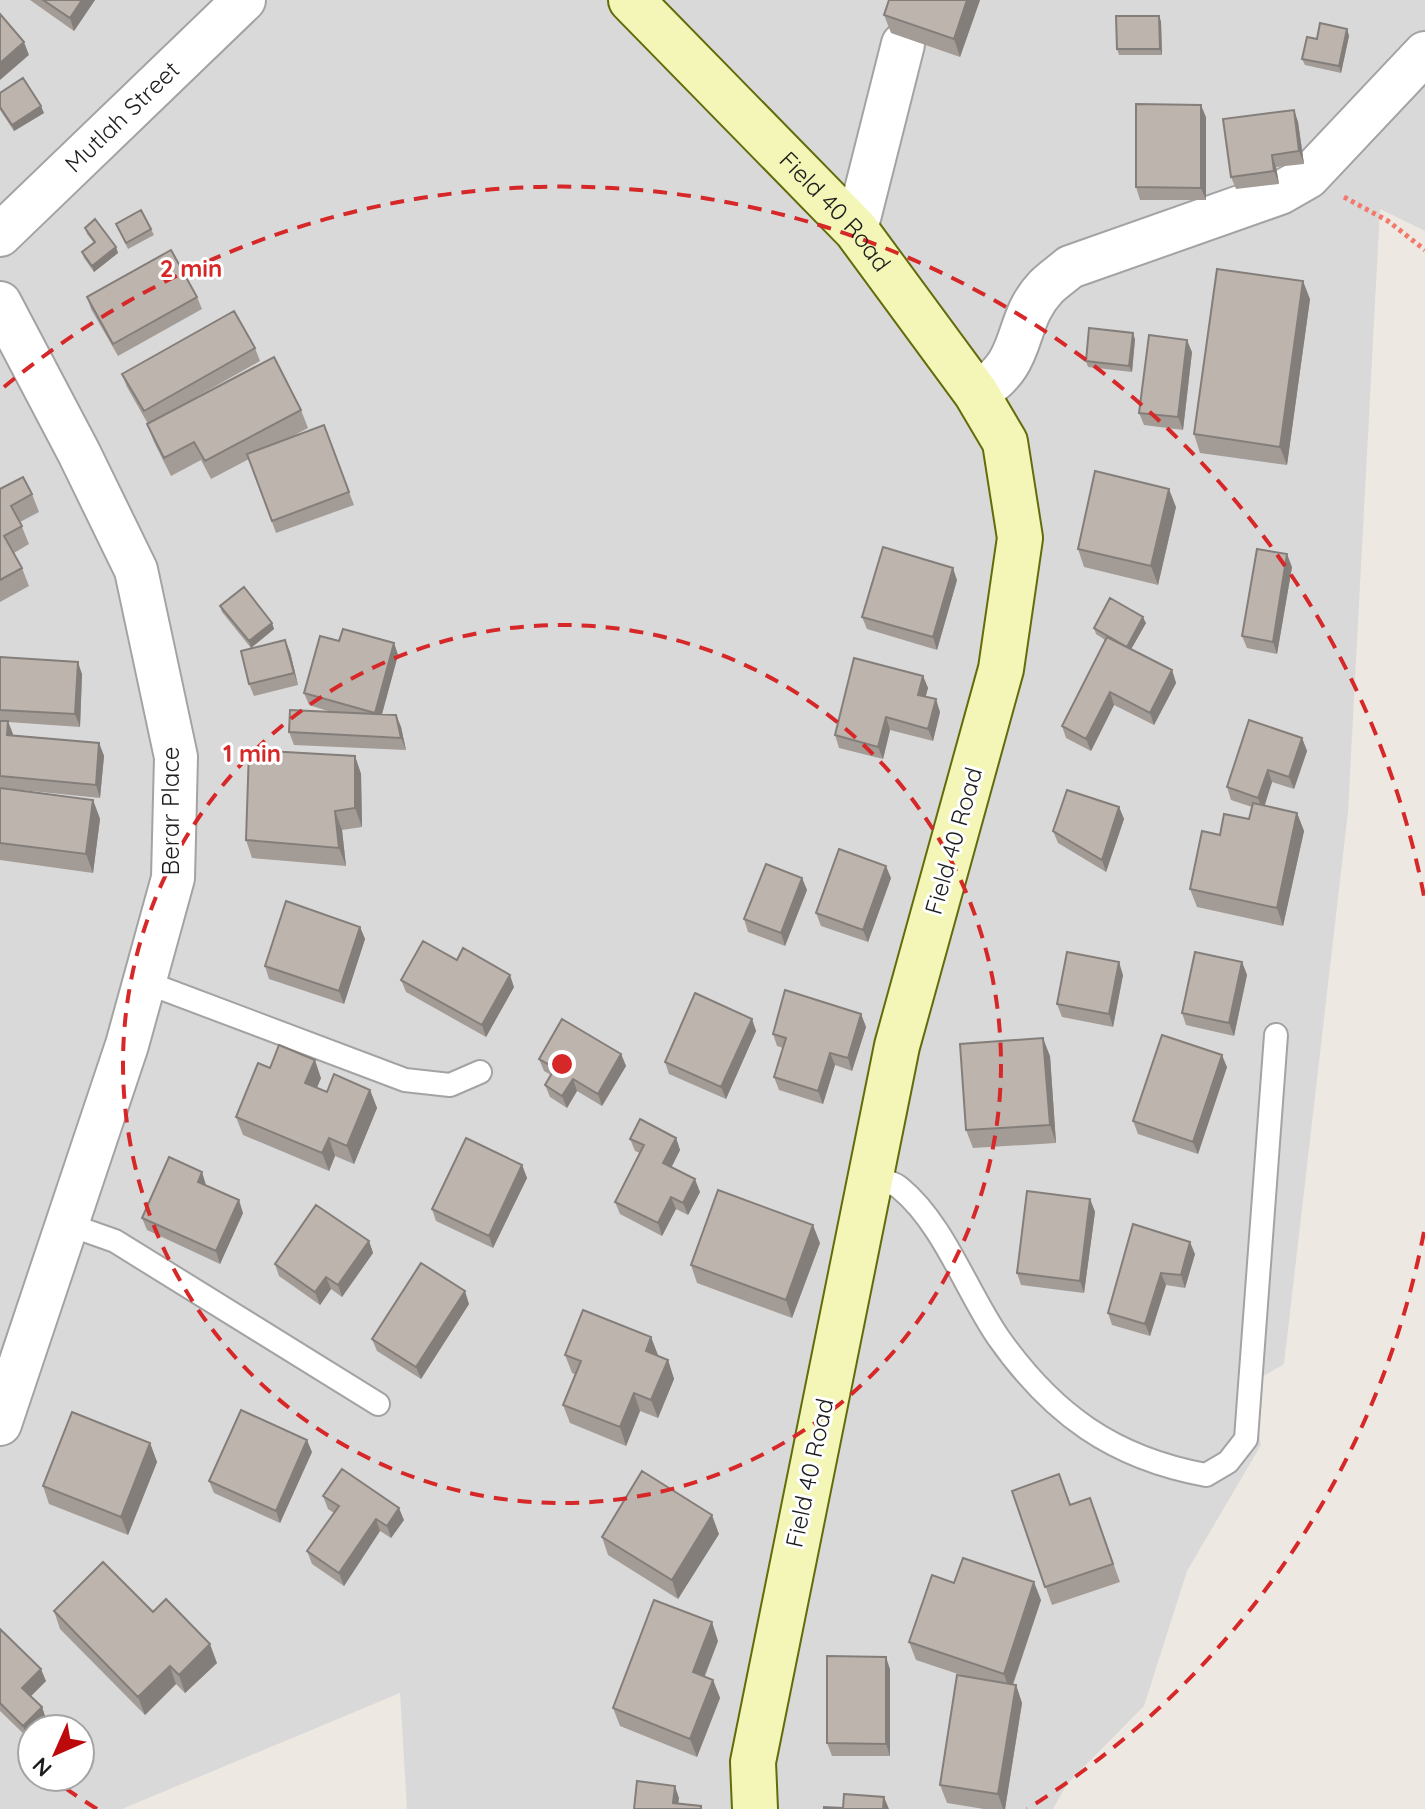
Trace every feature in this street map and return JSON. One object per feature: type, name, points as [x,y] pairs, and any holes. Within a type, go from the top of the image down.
[{"type":"street","name":"Mutlah Street","points":[[0,235],[244,0]]},
{"type":"street","name":"Field 40 Road","points":[[631,0],[856,230],[976,393],[1005,442],[1020,538],[1001,669],[897,1046],[753,1762],[755,1809]]},
{"type":"street","points":[[856,230],[903,44]]},
{"type":"street","points":[[976,393],[998,380],[1012,361],[1026,322],[1044,288],[1070,267],[1280,193],[1308,177],[1425,53]]},
{"type":"street","name":"Berar Place","points":[[0,303],[136,570],[176,757],[173,878],[145,982],[0,1424]]},
{"type":"lane","points":[[145,982],[405,1080],[450,1085],[480,1072]]},
{"type":"lane","points":[[872,1178],[899,1187],[925,1215],[998,1336],[1046,1398],[1084,1429],[1160,1466],[1206,1475],[1228,1462],[1246,1439],[1276,1035]]},
{"type":"lane","points":[[67,1224],[115,1241],[378,1404]]},
{"type":"path","points":[[1308,177],[1388,221],[1425,250]]},
{"type":"shaded area","points":[[0,0],[1425,0],[1425,231],[1380,209],[1348,812],[1284,1364],[1248,1385],[1261,1445],[1187,1571],[1144,1706],[1067,1784],[1053,1809],[407,1809],[400,1693],[122,1809],[0,1809]]},
{"type":"building","points":[[43,0],[82,0],[70,18]]},
{"type":"building","points":[[889,0],[967,0],[954,39],[884,15]]},
{"type":"building","points":[[0,14],[24,42],[0,63]]},
{"type":"building","points":[[1116,16],[1159,16],[1160,49],[1117,49]]},
{"type":"building","points":[[1320,23],[1347,29],[1339,66],[1302,59],[1307,37],[1317,39]]},
{"type":"building","points":[[23,78],[41,106],[12,125],[0,107],[0,93]]},
{"type":"building","points":[[1136,104],[1201,105],[1201,188],[1136,187]]},
{"type":"building","points":[[1294,110],[1299,151],[1272,155],[1274,171],[1231,177],[1223,119]]},
{"type":"building","points":[[141,210],[151,229],[126,243],[116,224]]},
{"type":"building","points":[[95,219],[116,247],[92,266],[82,252],[95,242],[85,228]]},
{"type":"building","points":[[171,250],[197,297],[113,344],[87,297]]},
{"type":"building","points":[[1217,269],[1303,281],[1280,447],[1194,434]]},
{"type":"building","points":[[234,311],[255,348],[144,411],[122,374]]},
{"type":"building","points":[[1089,328],[1133,333],[1129,366],[1086,361]]},
{"type":"building","points":[[1149,335],[1187,340],[1178,417],[1139,413]]},
{"type":"building","points":[[274,357],[301,410],[205,461],[194,442],[164,458],[147,424]]},
{"type":"building","points":[[324,425],[349,492],[272,521],[247,454]]},
{"type":"building","points":[[1095,471],[1169,489],[1151,566],[1078,549]]},
{"type":"building","points":[[23,477],[32,494],[11,506],[22,526],[4,536],[22,568],[0,580],[0,489]]},
{"type":"building","points":[[883,547],[953,568],[933,637],[862,617]]},
{"type":"building","points":[[1257,549],[1287,554],[1273,642],[1242,636]]},
{"type":"building","points":[[244,587],[272,623],[249,641],[220,606]]},
{"type":"building","points":[[1110,598],[1143,617],[1127,647],[1094,628]]},
{"type":"building","points":[[343,629],[394,643],[375,713],[304,693],[320,636],[339,641]]},
{"type":"building","points":[[1107,637],[1172,670],[1150,713],[1110,692],[1086,739],[1062,726]]},
{"type":"building","points":[[285,640],[294,673],[249,684],[241,651]]},
{"type":"building","points":[[0,657],[78,662],[75,714],[0,710]]},
{"type":"building","points":[[854,658],[923,676],[918,695],[936,699],[928,729],[886,717],[878,747],[835,735]]},
{"type":"building","points":[[290,710],[396,715],[401,738],[289,732]]},
{"type":"building","points":[[1249,720],[1302,738],[1289,777],[1268,770],[1258,798],[1227,787]]},
{"type":"building","points":[[0,721],[8,721],[7,735],[99,743],[96,785],[0,776]]},
{"type":"building","points":[[249,750],[355,756],[355,808],[335,811],[339,848],[246,840]]},
{"type":"building","points":[[0,788],[93,800],[86,854],[0,843]]},
{"type":"building","points":[[1067,790],[1119,807],[1102,860],[1053,831]]},
{"type":"building","points":[[1253,803],[1297,813],[1277,908],[1190,889],[1202,831],[1220,835],[1224,814],[1249,819]]},
{"type":"building","points":[[839,849],[886,866],[863,930],[816,913]]},
{"type":"building","points":[[766,864],[802,878],[781,933],[744,919]]},
{"type":"building","points":[[286,901],[360,927],[339,991],[265,966]]},
{"type":"building","points":[[423,941],[457,960],[463,948],[510,975],[482,1025],[401,980]]},
{"type":"building","points":[[1067,952],[1119,962],[1109,1014],[1057,1004]]},
{"type":"building","points":[[1195,952],[1242,962],[1229,1023],[1182,1013]]},
{"type":"building","points":[[785,990],[861,1014],[848,1058],[830,1053],[818,1091],[774,1077],[786,1038],[773,1034]]},
{"type":"building","points":[[695,993],[752,1019],[721,1087],[665,1062]]},
{"type":"building","points":[[562,1019],[621,1054],[598,1094],[573,1079],[562,1096],[545,1085],[555,1068],[539,1059]]},
{"type":"building","points":[[1162,1035],[1222,1055],[1193,1142],[1133,1121]]},
{"type":"building","points":[[1043,1038],[1050,1125],[966,1130],[960,1044]]},
{"type":"building","points":[[279,1045],[315,1060],[305,1083],[327,1092],[334,1074],[370,1090],[347,1146],[329,1138],[322,1153],[236,1117],[258,1063],[270,1068]]},
{"type":"building","points":[[640,1119],[676,1138],[663,1163],[695,1179],[683,1203],[671,1197],[658,1223],[615,1202],[644,1145],[630,1139]]},
{"type":"building","points":[[466,1138],[522,1165],[489,1236],[432,1209]]},
{"type":"building","points":[[169,1157],[202,1172],[198,1182],[239,1200],[216,1251],[142,1218]]},
{"type":"building","points":[[718,1190],[813,1225],[786,1300],[691,1265]]},
{"type":"building","points":[[1027,1191],[1090,1199],[1080,1281],[1017,1273]]},
{"type":"building","points":[[316,1205],[369,1241],[338,1285],[326,1277],[315,1292],[275,1264]]},
{"type":"building","points":[[1133,1224],[1190,1242],[1181,1275],[1161,1273],[1145,1324],[1108,1313]]},
{"type":"building","points":[[421,1263],[465,1291],[416,1367],[372,1339]]},
{"type":"building","points":[[583,1310],[651,1337],[646,1351],[668,1360],[651,1400],[634,1393],[620,1427],[563,1405],[581,1361],[565,1355]]},
{"type":"building","points":[[241,1410],[307,1440],[276,1511],[209,1481]]},
{"type":"building","points":[[72,1412],[150,1443],[121,1517],[43,1486]]},
{"type":"building","points":[[342,1469],[399,1508],[387,1526],[376,1519],[339,1573],[307,1551],[339,1506],[323,1496]]},
{"type":"building","points":[[642,1471],[712,1515],[672,1580],[602,1537]]},
{"type":"building","points":[[1059,1474],[1070,1505],[1090,1498],[1113,1564],[1045,1587],[1012,1491]]},
{"type":"building","points":[[963,1558],[1034,1582],[1004,1674],[909,1642],[932,1575],[954,1583]]},
{"type":"building","points":[[103,1562],[153,1612],[166,1599],[210,1644],[179,1675],[170,1666],[138,1697],[54,1611]]},
{"type":"building","points":[[654,1600],[712,1622],[693,1672],[713,1680],[690,1739],[613,1708]]},
{"type":"building","points":[[0,1629],[41,1669],[22,1688],[42,1707],[36,1713],[16,1713],[16,1719],[0,1703]]},
{"type":"building","points":[[827,1656],[886,1657],[886,1744],[827,1743]]},
{"type":"building","points":[[957,1675],[1016,1685],[998,1794],[940,1785]]},
{"type":"building","points":[[637,1781],[675,1786],[673,1803],[701,1806],[701,1809],[634,1809]]},
{"type":"building","points":[[844,1794],[884,1797],[883,1809],[824,1809],[843,1808]]}]
